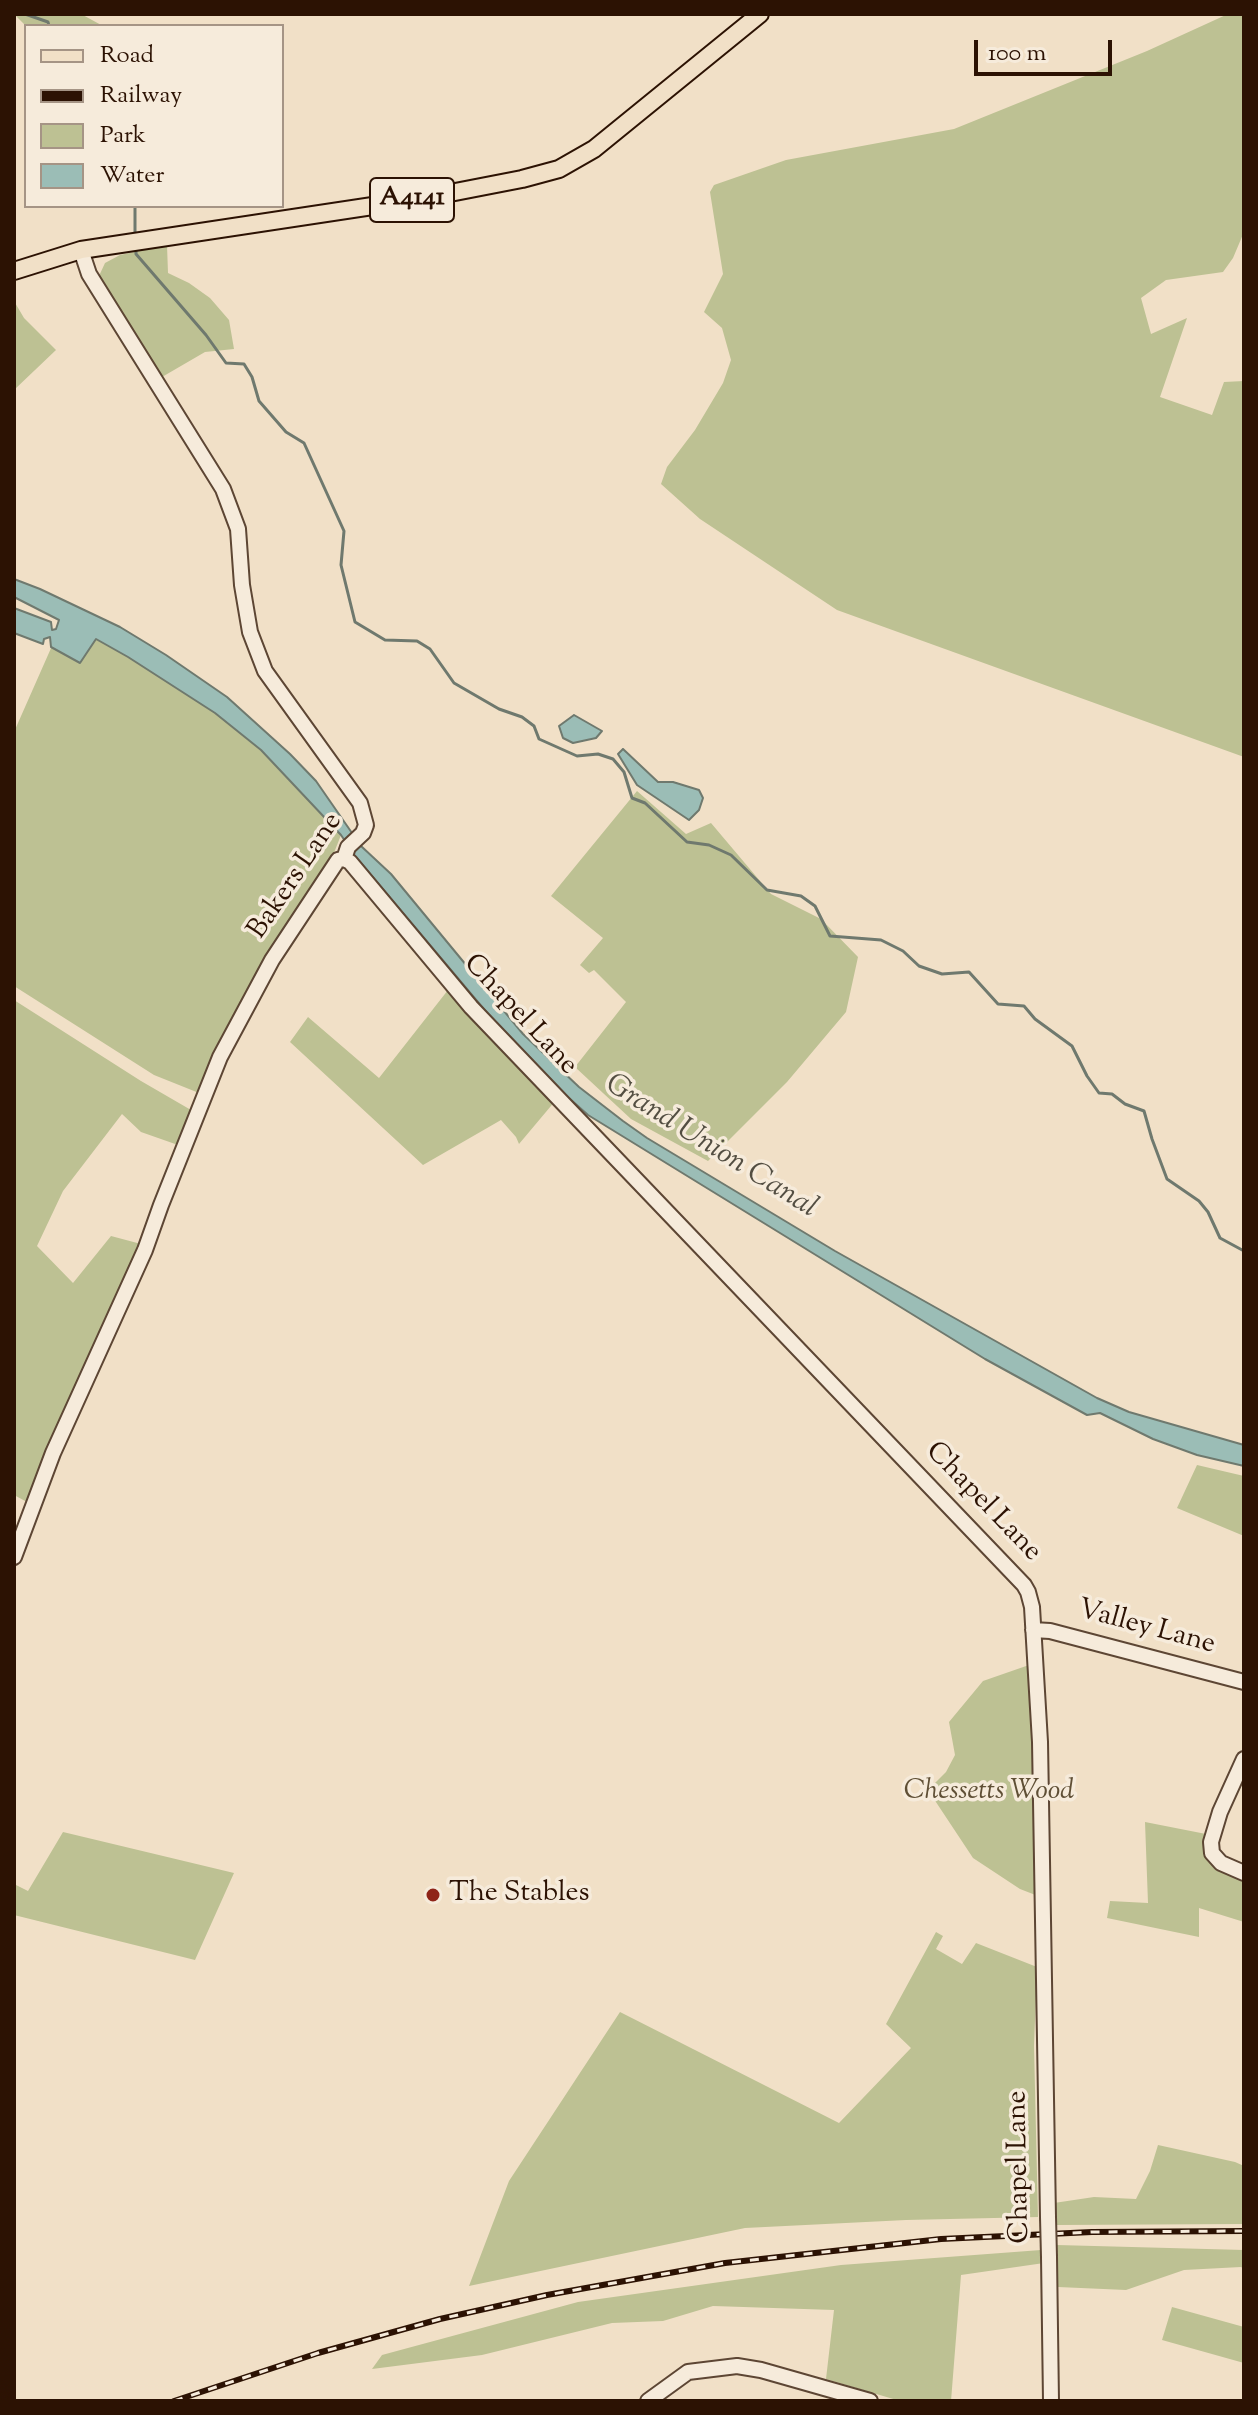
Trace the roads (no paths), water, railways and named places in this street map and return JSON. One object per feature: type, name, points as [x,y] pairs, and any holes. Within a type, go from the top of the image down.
[{"type":"main road","name":"A4141","points":[[14,271],[81,250],[419,199],[559,169],[594,149],[760,14]]},
{"type":"street","name":"Bakers Lane","points":[[14,1557],[53,1453],[145,1250],[220,1057],[272,960],[338,860],[363,833],[366,825],[360,803],[265,671],[250,632],[242,585],[238,529],[223,489],[89,274],[81,250]]},
{"type":"street","name":"Chapel Lane","points":[[346,853],[350,862],[471,1007],[1024,1585],[1032,1607],[1043,1853],[1051,2401]]},
{"type":"street","name":"Valley Lane","points":[[1033,1630],[1050,1631],[1244,1682]]},
{"type":"street","points":[[1244,1759],[1220,1812],[1211,1842],[1212,1853],[1221,1863],[1244,1873]]},
{"type":"street","points":[[648,2401],[688,2372],[737,2366],[870,2401]]},
{"type":"water","points":[[14,579],[120,627],[227,697],[316,781],[361,846],[391,874],[523,1034],[579,1087],[623,1121],[835,1251],[1097,1398],[1129,1412],[1244,1445],[1244,1466],[1197,1455],[1153,1439],[1100,1413],[1087,1415],[985,1359],[588,1115],[509,1039],[355,856],[341,835],[261,750],[215,713],[96,639],[80,663],[51,647],[50,637],[44,639],[43,644],[14,633],[14,608],[51,622],[52,630],[56,629],[59,620],[14,597]]},
{"type":"water","points":[[574,715],[602,731],[596,738],[573,743],[563,738],[559,726]]},
{"type":"water","points":[[623,749],[658,782],[673,782],[699,790],[703,798],[699,810],[689,820],[637,785],[618,754]]},
{"type":"waterway","points":[[25,14],[48,24]]},
{"type":"waterway","points":[[135,208],[135,235]]},
{"type":"waterway","points":[[136,247],[136,254],[206,335],[226,363],[244,364],[252,377],[259,401],[286,432],[304,443],[344,531],[341,565],[355,622],[385,640],[417,641],[430,649],[454,683],[499,709],[522,717],[534,726],[539,739],[577,756],[598,754],[613,759],[624,772],[632,798],[645,803],[687,842],[709,845],[731,855],[767,890],[801,896],[815,906],[830,936],[881,940],[903,951],[919,966],[942,974],[969,972],[998,1004],[1024,1006],[1035,1019],[1072,1046],[1099,1093],[1112,1094],[1125,1104],[1144,1111],[1167,1179],[1199,1201],[1220,1238],[1244,1251]]},
{"type":"railway","points":[[174,2401],[318,2353],[440,2319],[547,2295],[725,2263],[941,2239],[1092,2232],[1244,2231]]},
{"type":"place","name":"The Stables","points":[[433,1895]]},
{"type":"water label","name":"Grand Union Canal","points":[[710,1148]]},
{"type":"park label","name":"Chessetts Wood","points":[[989,1793]]}]
